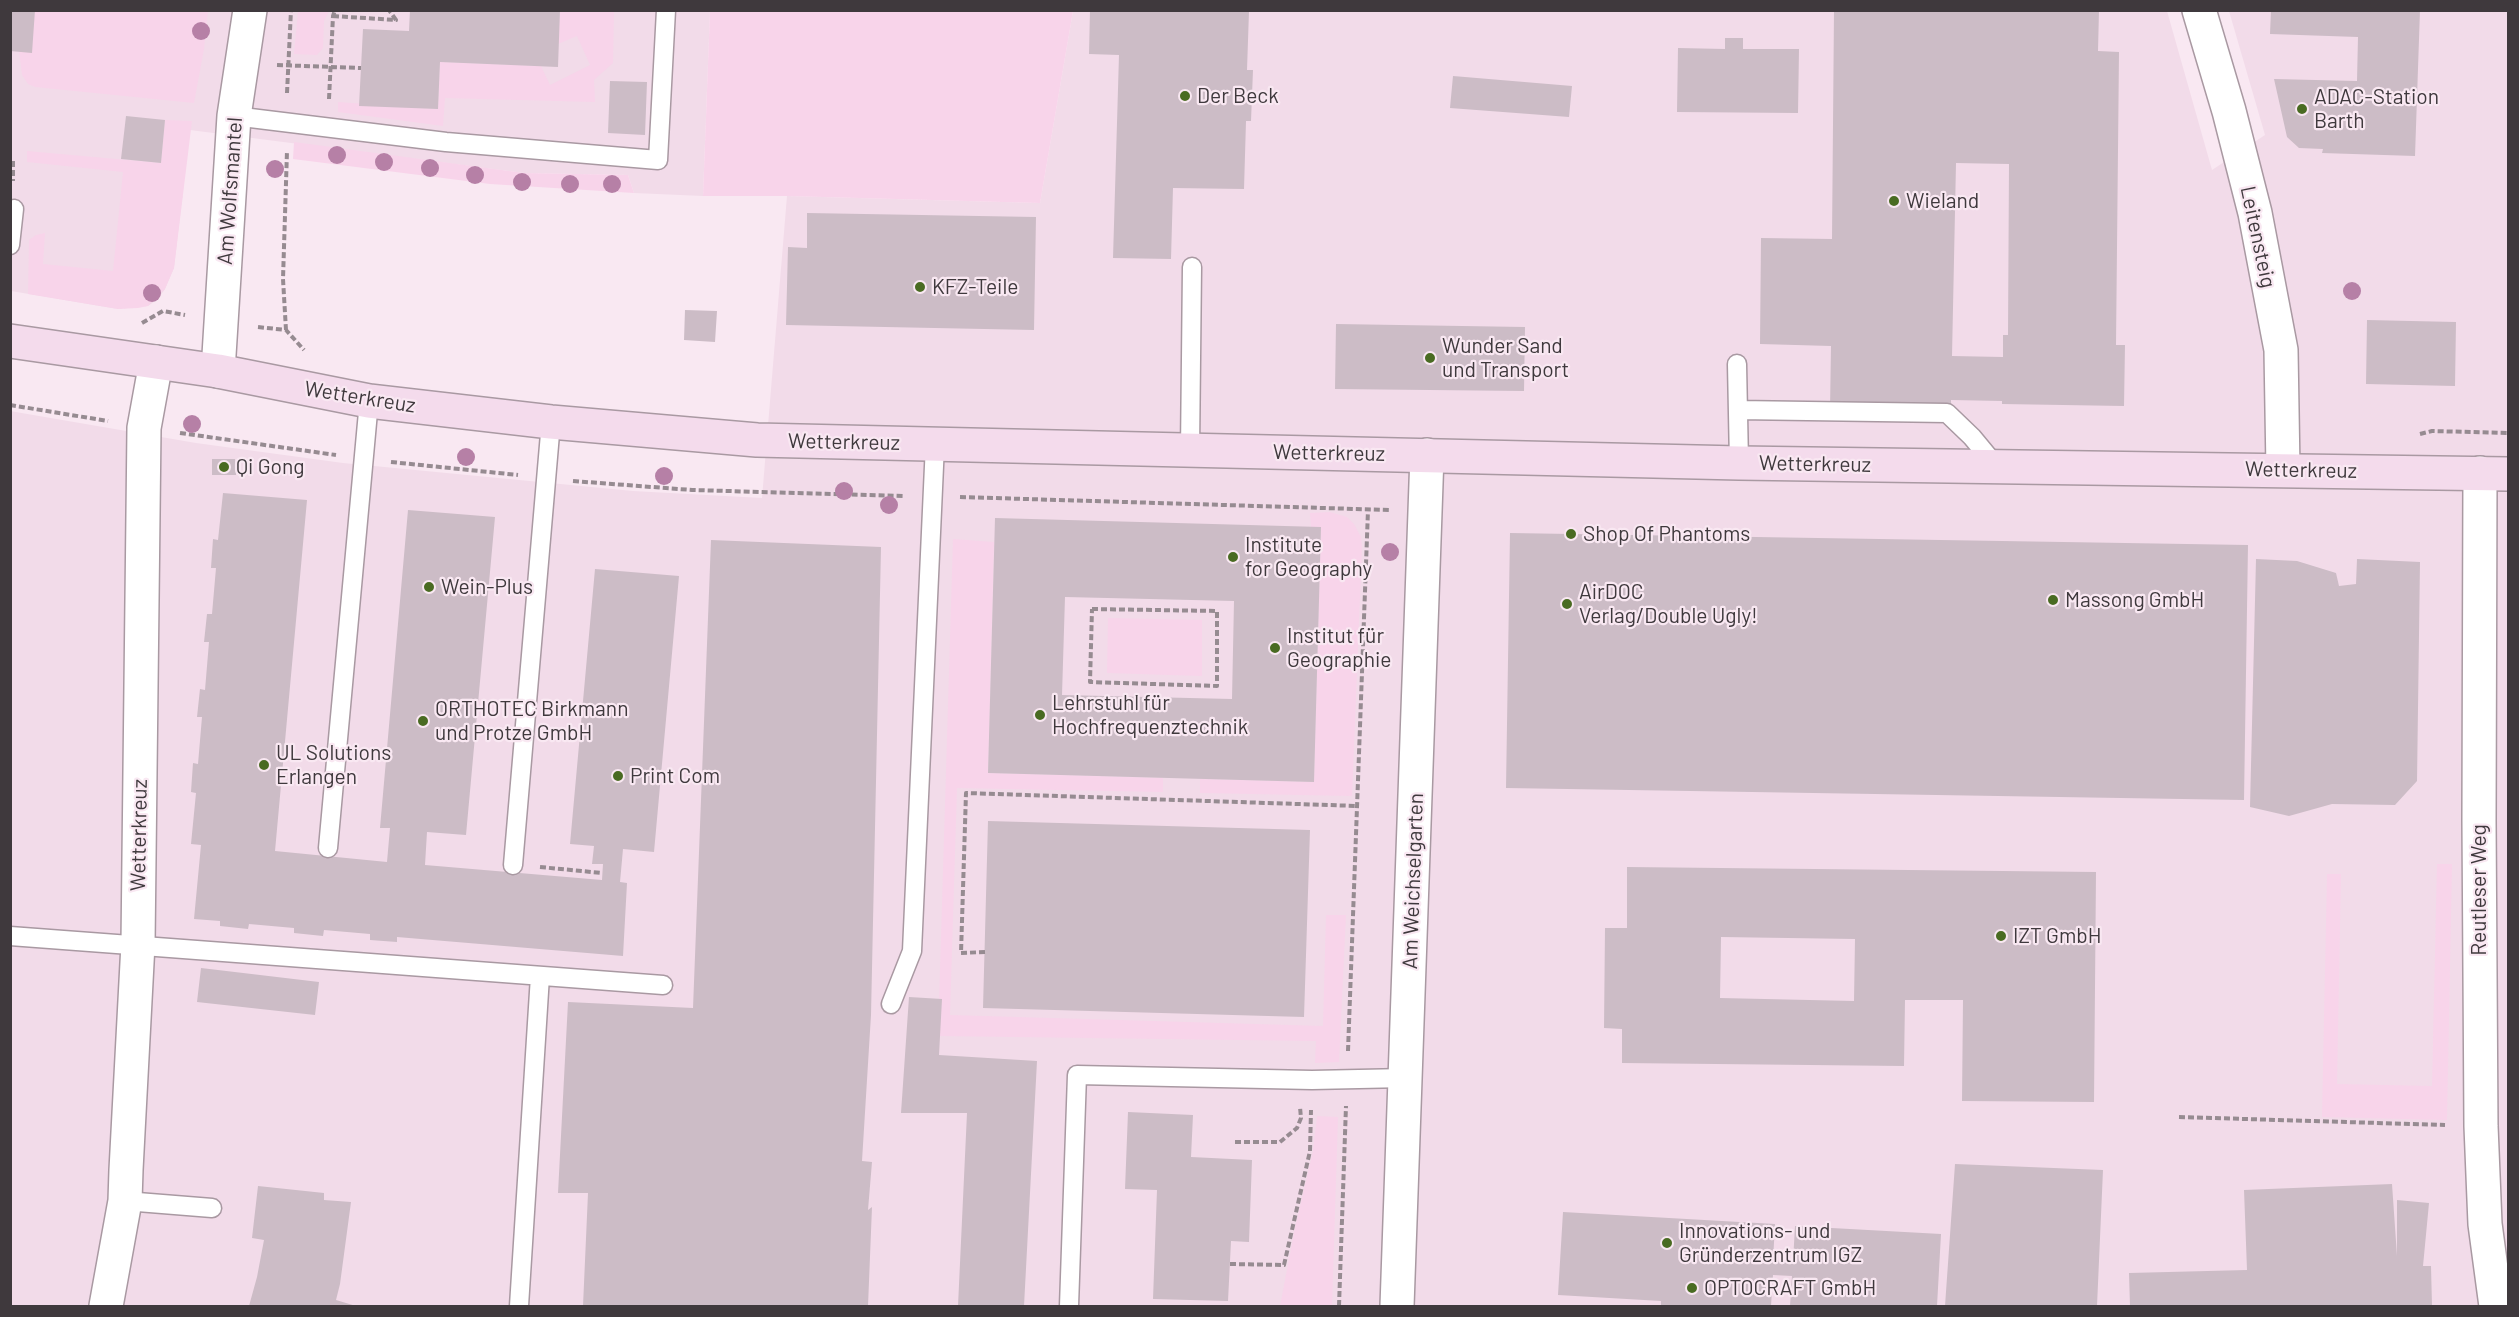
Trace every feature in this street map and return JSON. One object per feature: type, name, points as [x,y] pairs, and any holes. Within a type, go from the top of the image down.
[{"type":"street","name":"Am Wolfsmantel","points":[[218,371],[234,116],[250,10]]},
{"type":"street","name":"Leitensteig","points":[[2199,10],[2229,111],[2254,213],[2281,350],[2283,470]]},
{"type":"street","name":"Wetterkreuz","points":[[10,340],[218,371],[369,401],[551,422],[757,440],[1739,463],[2494,474]]},
{"type":"street","name":"Wetterkreuz","points":[[106,1306],[125,1201],[138,944],[144,428],[156,362]]},
{"type":"street","name":"Am Weichselgarten","points":[[1397,1306],[1427,510],[1427,455]]},
{"type":"street","name":"Reutleser Weg","points":[[2494,474],[2479,820],[2481,1126],[2485,1224],[2496,1306]]},
{"type":"lane","points":[[234,116],[446,142],[658,160],[666,10]]},
{"type":"lane","points":[[10,245],[14,209]]},
{"type":"lane","points":[[1190,450],[1192,267]]},
{"type":"lane","points":[[1737,364],[1739,463]]},
{"type":"lane","points":[[328,848],[369,401]]},
{"type":"lane","points":[[1738,410],[1947,413],[1972,437],[1996,466]]},
{"type":"lane","points":[[513,865],[551,422]]},
{"type":"lane","points":[[891,1004],[912,951],[935,444]]},
{"type":"lane","points":[[10,936],[663,985]]},
{"type":"lane","points":[[519,1306],[540,976]]},
{"type":"lane","points":[[1069,1306],[1077,1075],[1306,1080],[1406,1078]]},
{"type":"lane","points":[[125,1201],[212,1208]]},
{"type":"path","points":[[291,10],[287,65],[284,279],[286,330],[308,355]]},
{"type":"path","points":[[328,127],[335,10]]},
{"type":"path","points":[[333,16],[396,20],[389,10]]},
{"type":"path","points":[[243,63],[361,68]]},
{"type":"path","points":[[140,324],[163,311],[220,322],[286,330]]},
{"type":"path","points":[[10,405],[144,428],[362,459],[692,490],[1427,510]]},
{"type":"path","points":[[2410,436],[2432,431],[2508,433]]},
{"type":"path","points":[[1339,1306],[1368,510]]},
{"type":"path","points":[[1092,609],[1217,611],[1217,686],[1182,684],[1090,682],[1092,609]]},
{"type":"path","points":[[985,952],[961,953],[966,793],[1358,806]]},
{"type":"path","points":[[513,865],[602,873]]},
{"type":"path","points":[[1235,1142],[1280,1142],[1290,1136],[1297,1128],[1301,1118],[1306,1080]]},
{"type":"path","points":[[1230,1264],[1284,1265],[1310,1151],[1306,1080]]},
{"type":"path","points":[[2179,1117],[2481,1126]]},
{"type":"shaded area","points":[[10,11],[710,11],[703,196],[634,193],[628,175],[524,173],[190,130],[174,268],[158,299],[148,306],[118,309],[11,291]]},
{"type":"shaded area","points":[[35,11],[208,11],[194,103],[35,87],[28,84],[22,75],[19,51]]},
{"type":"shaded area","points":[[298,11],[329,11],[324,21],[323,48],[317,55],[294,54]]},
{"type":"shaded area","points":[[560,11],[614,11],[613,63],[594,80],[595,102],[445,98],[443,126],[338,112],[338,102],[438,109],[440,62],[541,66],[550,85],[590,65],[577,36],[558,44]]},
{"type":"shaded area","points":[[710,11],[1073,11],[1040,203],[703,196]]},
{"type":"shaded area","points":[[1073,11],[2167,11],[2212,170],[2265,135],[2229,11],[2508,11],[2508,1306],[11,1306],[10,411],[196,443],[343,463],[633,491],[762,498],[787,196],[1040,203]]},
{"type":"shaded area","points":[[165,120],[192,121],[174,268],[165,289],[148,306],[118,309],[28,294],[29,240],[36,235],[45,233],[43,264],[113,271],[123,172],[27,162],[27,151],[161,163]]},
{"type":"shaded area","points":[[294,142],[524,173],[628,175],[634,193],[490,184],[293,159]]},
{"type":"shaded area","points":[[1330,512],[1347,517],[1354,524],[1361,537],[1362,547],[1352,796],[1200,793],[1200,779],[1314,782],[1321,527],[1311,527],[1310,513]]},
{"type":"shaded area","points":[[953,539],[994,542],[988,773],[1163,778],[1163,792],[957,788],[950,1015],[1323,1026],[1326,915],[1346,915],[1339,1062],[1315,1063],[1316,1041],[938,1036]]},
{"type":"shaded area","points":[[1108,618],[1202,620],[1202,676],[1107,673]]},
{"type":"shaded area","points":[[2437,864],[2452,864],[2447,1120],[2322,1117],[2327,874],[2341,874],[2337,1084],[2432,1086]]},
{"type":"shaded area","points":[[1317,1116],[1338,1117],[1332,1306],[1280,1306],[1313,1151]]},
{"type":"building","points":[[10,10],[35,10],[32,53],[10,51]]},
{"type":"building","points":[[410,10],[560,10],[558,67],[440,62],[438,109],[359,106],[363,29],[409,31]]},
{"type":"building","name":"Der Beck","points":[[1090,10],[1249,11],[1247,70],[1253,70],[1251,121],[1246,121],[1244,189],[1173,188],[1171,259],[1113,258],[1119,55],[1089,54]]},
{"type":"building","name":"Wieland","points":[[1834,10],[2099,10],[2098,51],[2119,52],[2116,345],[2125,345],[2124,406],[2002,404],[2002,401],[1951,400],[1951,411],[1830,410],[1831,346],[1760,344],[1761,238],[1832,239]],"holes":[[[1956,163],[2009,164],[2008,335],[2003,335],[2003,357],[1952,356]]]},
{"type":"building","points":[[2271,10],[2420,10],[2415,156],[2322,153],[2323,149],[2299,148],[2287,137],[2274,79],[2357,81],[2358,37],[2270,34]]},
{"type":"building","points":[[1725,38],[1743,38],[1743,49],[1799,49],[1798,113],[1677,112],[1678,48],[1725,49]]},
{"type":"building","points":[[1453,76],[1572,86],[1569,117],[1450,108]]},
{"type":"building","points":[[610,81],[647,82],[645,135],[608,133]]},
{"type":"building","points":[[126,116],[165,120],[161,163],[121,159]]},
{"type":"building","name":"KFZ-Teile","points":[[807,213],[1036,217],[1034,330],[786,325],[788,247],[807,248]]},
{"type":"building","points":[[685,310],[717,311],[715,342],[684,340]]},
{"type":"building","points":[[2367,320],[2456,322],[2455,386],[2366,384]]},
{"type":"building","name":"Wunder Sand und Transport","points":[[1336,324],[1525,327],[1524,391],[1335,389]]},
{"type":"building","name":"Qi Gong","points":[[212,459],[235,459],[236,475],[212,475]]},
{"type":"building","points":[[223,493],[307,500],[275,851],[387,862],[390,828],[380,828],[408,510],[495,517],[466,835],[427,832],[425,865],[602,880],[603,864],[592,864],[594,846],[570,844],[595,569],[679,576],[654,852],[623,849],[620,882],[627,883],[623,956],[397,937],[397,942],[370,940],[370,934],[324,930],[323,936],[294,933],[294,928],[249,924],[248,929],[220,926],[220,921],[194,919],[201,845],[191,844],[196,793],[191,792],[193,763],[198,764],[202,717],[197,717],[200,689],[205,690],[209,642],[204,642],[207,614],[212,614],[216,568],[211,568],[213,539],[218,540]]},
{"type":"building","name":"Institut für Geographie","points":[[995,518],[1321,527],[1314,782],[988,773]],"holes":[[[1065,597],[1234,601],[1232,699],[1062,695]]]},
{"type":"building","points":[[1510,533],[2248,545],[2244,800],[1506,788]]},
{"type":"building","points":[[711,540],[881,547],[871,1015],[862,1161],[872,1162],[868,1210],[872,1207],[868,1306],[583,1306],[588,1193],[558,1193],[568,1002],[693,1008]]},
{"type":"building","points":[[2256,559],[2297,561],[2336,573],[2339,586],[2356,584],[2357,559],[2420,562],[2417,781],[2395,805],[2332,804],[2289,816],[2250,807]]},
{"type":"building","points":[[988,821],[1310,830],[1304,1017],[983,1008]]},
{"type":"building","points":[[1627,867],[2096,872],[2094,1102],[1962,1101],[1963,1000],[1905,1000],[1904,1066],[1622,1063],[1622,1029],[1604,1028],[1605,928],[1627,928]],"holes":[[[1721,937],[1855,939],[1854,1001],[1720,998]]]},
{"type":"building","points":[[201,968],[319,982],[315,1015],[197,1002]]},
{"type":"building","points":[[909,997],[942,999],[939,1055],[1037,1061],[1024,1306],[958,1306],[967,1113],[901,1113]]},
{"type":"building","points":[[1128,1112],[1193,1115],[1191,1157],[1252,1160],[1249,1242],[1231,1241],[1228,1301],[1153,1299],[1157,1190],[1125,1189]]},
{"type":"building","points":[[1955,1164],[2103,1170],[2097,1306],[1945,1306]]},
{"type":"building","points":[[2392,1184],[2397,1256],[2397,1200],[2429,1203],[2423,1266],[2431,1266],[2432,1306],[2130,1306],[2129,1273],[2247,1270],[2244,1190]]},
{"type":"building","points":[[258,1186],[324,1193],[324,1200],[351,1202],[336,1300],[356,1306],[249,1306],[264,1240],[252,1238]]},
{"type":"building","name":"Innovations- und Gründerzentrum IGZ","points":[[1563,1212],[1775,1224],[1773,1261],[1793,1262],[1795,1226],[1941,1234],[1937,1306],[1790,1306],[1792,1276],[1773,1275],[1771,1306],[1661,1306],[1661,1301],[1558,1295]]},
{"type":"place","name":"Der Beck","points":[[1185,96]]},
{"type":"place","name":"ADAC-Station Barth","points":[[2302,109]]},
{"type":"place","name":"Wieland","points":[[1894,201]]},
{"type":"place","name":"KFZ-Teile","points":[[920,287]]},
{"type":"place","name":"Wunder Sand und Transport","points":[[1430,358]]},
{"type":"place","name":"Qi Gong","points":[[224,467]]},
{"type":"place","name":"Shop Of Phantoms","points":[[1571,534]]},
{"type":"place","name":"Institute for Geography","points":[[1233,557]]},
{"type":"place","name":"Wein-Plus","points":[[429,587]]},
{"type":"place","name":"Massong GmbH","points":[[2053,600]]},
{"type":"place","name":"AirDOC Verlag/Double Ugly!","points":[[1567,604]]},
{"type":"place","name":"Institut für Geographie","points":[[1275,648]]},
{"type":"place","name":"Lehrstuhl für Hochfrequenztechnik","points":[[1040,715]]},
{"type":"place","name":"ORTHOTEC Birkmann und Protze GmbH","points":[[423,721]]},
{"type":"place","name":"UL Solutions Erlangen","points":[[264,765]]},
{"type":"place","name":"Print Com","points":[[618,776]]},
{"type":"place","name":"IZT GmbH","points":[[2001,936]]},
{"type":"place","name":"Innovations- und Gründerzentrum IGZ","points":[[1667,1243]]},
{"type":"place","name":"OPTOCRAFT GmbH","points":[[1692,1288]]}]
